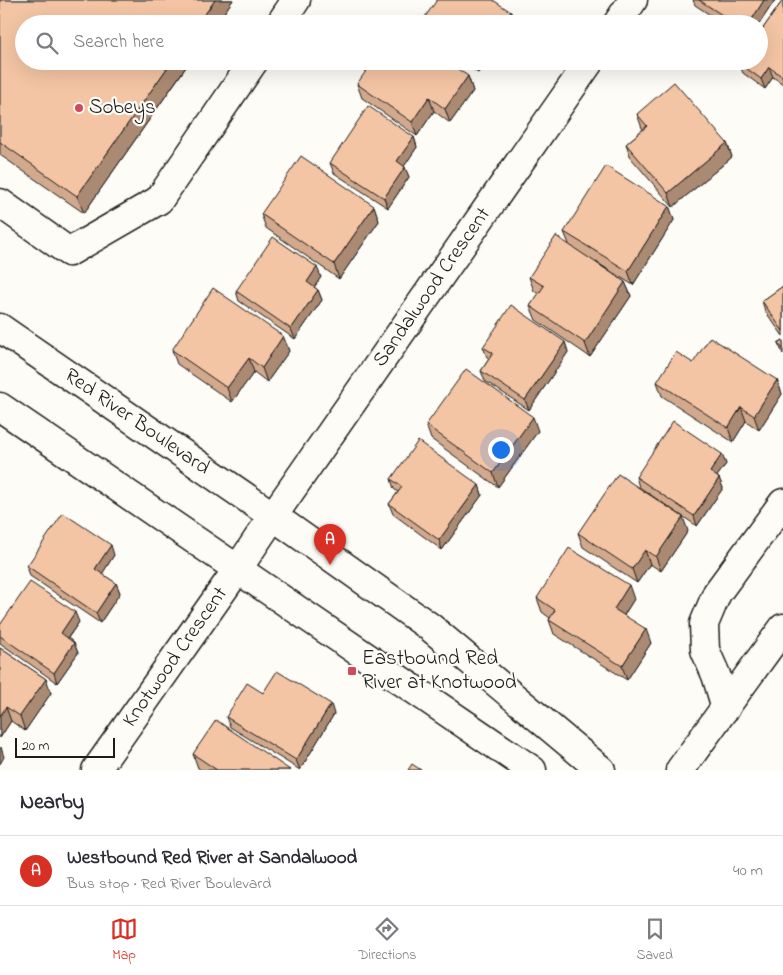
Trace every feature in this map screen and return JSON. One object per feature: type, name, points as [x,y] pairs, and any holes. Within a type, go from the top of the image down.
[{"type":"street","points":[[286,15],[296,0]]},
{"type":"street","points":[[623,15],[633,0]]},
{"type":"street","points":[[0,203],[69,252],[159,200],[248,70]]},
{"type":"street","name":"Sandalwood Crescent","points":[[273,516],[584,70]]},
{"type":"street","name":"Red River Boulevard","points":[[0,328],[273,516],[430,627],[601,770]]},
{"type":"street","points":[[0,407],[532,770]]},
{"type":"street","points":[[726,708],[706,650],[704,624],[717,593],[783,503]]},
{"type":"street","points":[[238,570],[273,516]]},
{"type":"street","name":"Knotwood Crescent","points":[[96,770],[238,570]]},
{"type":"street","points":[[680,770],[783,628]]},
{"type":"building","name":"Sobeys","points":[[0,0],[215,0],[204,15],[15,15],[15,70],[166,70],[77,196],[0,142]]},
{"type":"building","points":[[437,0],[493,0],[511,12],[509,15],[426,15]]},
{"type":"building","points":[[699,0],[764,0],[755,15],[722,15]]},
{"type":"building","points":[[783,0],[783,77],[769,67],[768,68],[768,21]]},
{"type":"building","points":[[367,70],[459,70],[468,76],[445,109],[429,97],[412,122],[357,84]]},
{"type":"building","points":[[749,70],[767,70],[761,79]]},
{"type":"building","points":[[674,82],[727,143],[668,193],[626,144],[647,126],[637,114]]},
{"type":"building","points":[[368,106],[414,137],[397,161],[405,167],[384,198],[330,163]]},
{"type":"building","points":[[301,156],[374,206],[334,264],[261,214]]},
{"type":"building","points":[[606,166],[669,206],[628,271],[564,232]]},
{"type":"building","points":[[556,236],[625,282],[585,343],[530,306],[544,286],[529,277]]},
{"type":"building","points":[[273,237],[317,267],[307,282],[318,290],[291,329],[236,291]]},
{"type":"building","points":[[783,286],[783,331],[762,301]]},
{"type":"building","points":[[213,288],[283,336],[262,368],[249,358],[227,388],[172,350]]},
{"type":"building","points":[[511,305],[565,342],[525,400],[481,371],[493,353],[483,347]]},
{"type":"building","points":[[710,337],[777,380],[754,416],[741,407],[728,428],[657,382],[676,352],[693,363]]},
{"type":"building","points":[[783,340],[783,349],[778,343]]},
{"type":"building","points":[[466,369],[533,417],[493,473],[426,425]]},
{"type":"building","points":[[673,421],[722,454],[710,472],[719,478],[694,516],[636,477]]},
{"type":"building","points":[[418,441],[479,485],[439,540],[389,504],[402,487],[391,479]]},
{"type":"building","points":[[618,474],[683,517],[656,557],[645,550],[632,569],[578,533]]},
{"type":"building","points":[[63,513],[111,545],[95,569],[116,583],[96,613],[27,566]]},
{"type":"building","points":[[569,548],[629,585],[614,609],[646,629],[622,666],[549,620],[555,610],[537,598]]},
{"type":"building","points":[[30,582],[75,612],[61,633],[74,643],[54,673],[0,636],[0,625]]},
{"type":"building","points":[[0,648],[46,679],[20,716],[6,707],[0,716]]},
{"type":"building","points":[[277,671],[331,704],[296,760],[226,717],[247,683],[263,693]]},
{"type":"building","points":[[216,720],[290,770],[217,770],[193,754]]},
{"type":"building","points":[[412,764],[421,770],[408,770]]},
{"type":"place","name":"Sobeys","points":[[79,108]]},
{"type":"place","name":"Westbound Red River at Sandalwood","points":[[330,565]]},
{"type":"place","name":"Eastbound Red River at Knotwood","points":[[352,671]]}]
